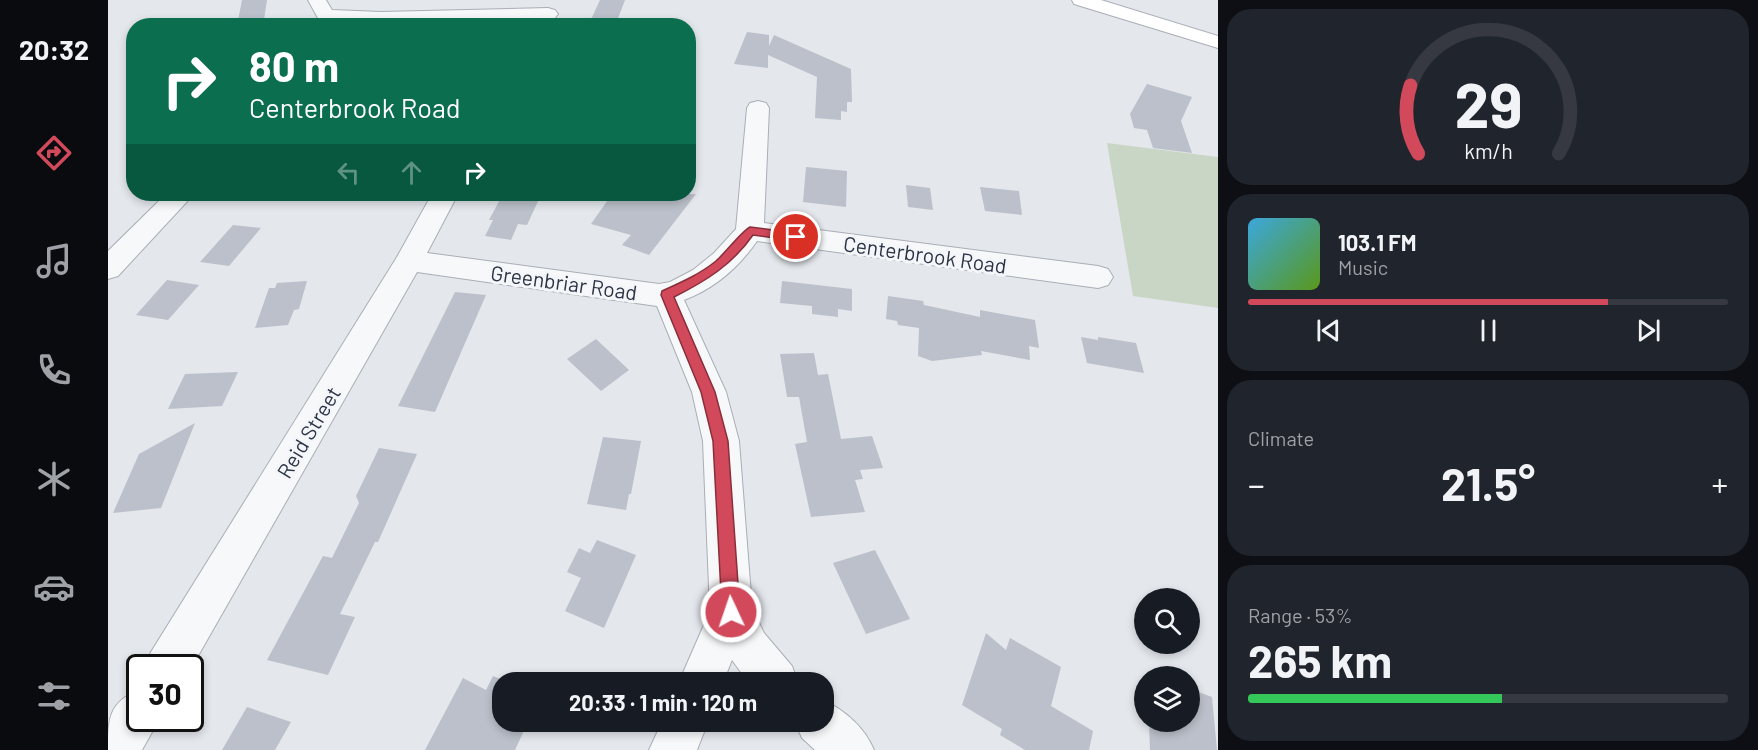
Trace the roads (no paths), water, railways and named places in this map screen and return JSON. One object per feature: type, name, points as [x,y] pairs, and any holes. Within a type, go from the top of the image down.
[{"type":"main road","points":[[1081,0],[1218,42]]},
{"type":"street","points":[[317,0],[326,16],[381,18],[548,13]]},
{"type":"street","points":[[667,295],[702,278],[721,264],[737,249],[750,231],[758,108]]},
{"type":"street","points":[[108,269],[174,201]]},
{"type":"street","name":"Reid Street","points":[[175,654],[409,261],[441,201]]},
{"type":"street","name":"Centerbrook Road","points":[[750,231],[1098,277]]},
{"type":"street","name":"Greenbriar Road","points":[[409,261],[580,283],[616,291],[667,295],[708,392],[721,441],[731,612],[749,648],[768,672]]},
{"type":"street","points":[[705,672],[731,612]]},
{"type":"street","points":[[114,750],[126,732]]},
{"type":"street","points":[[672,750],[680,732]]},
{"type":"street","points":[[829,732],[850,750]]}]
